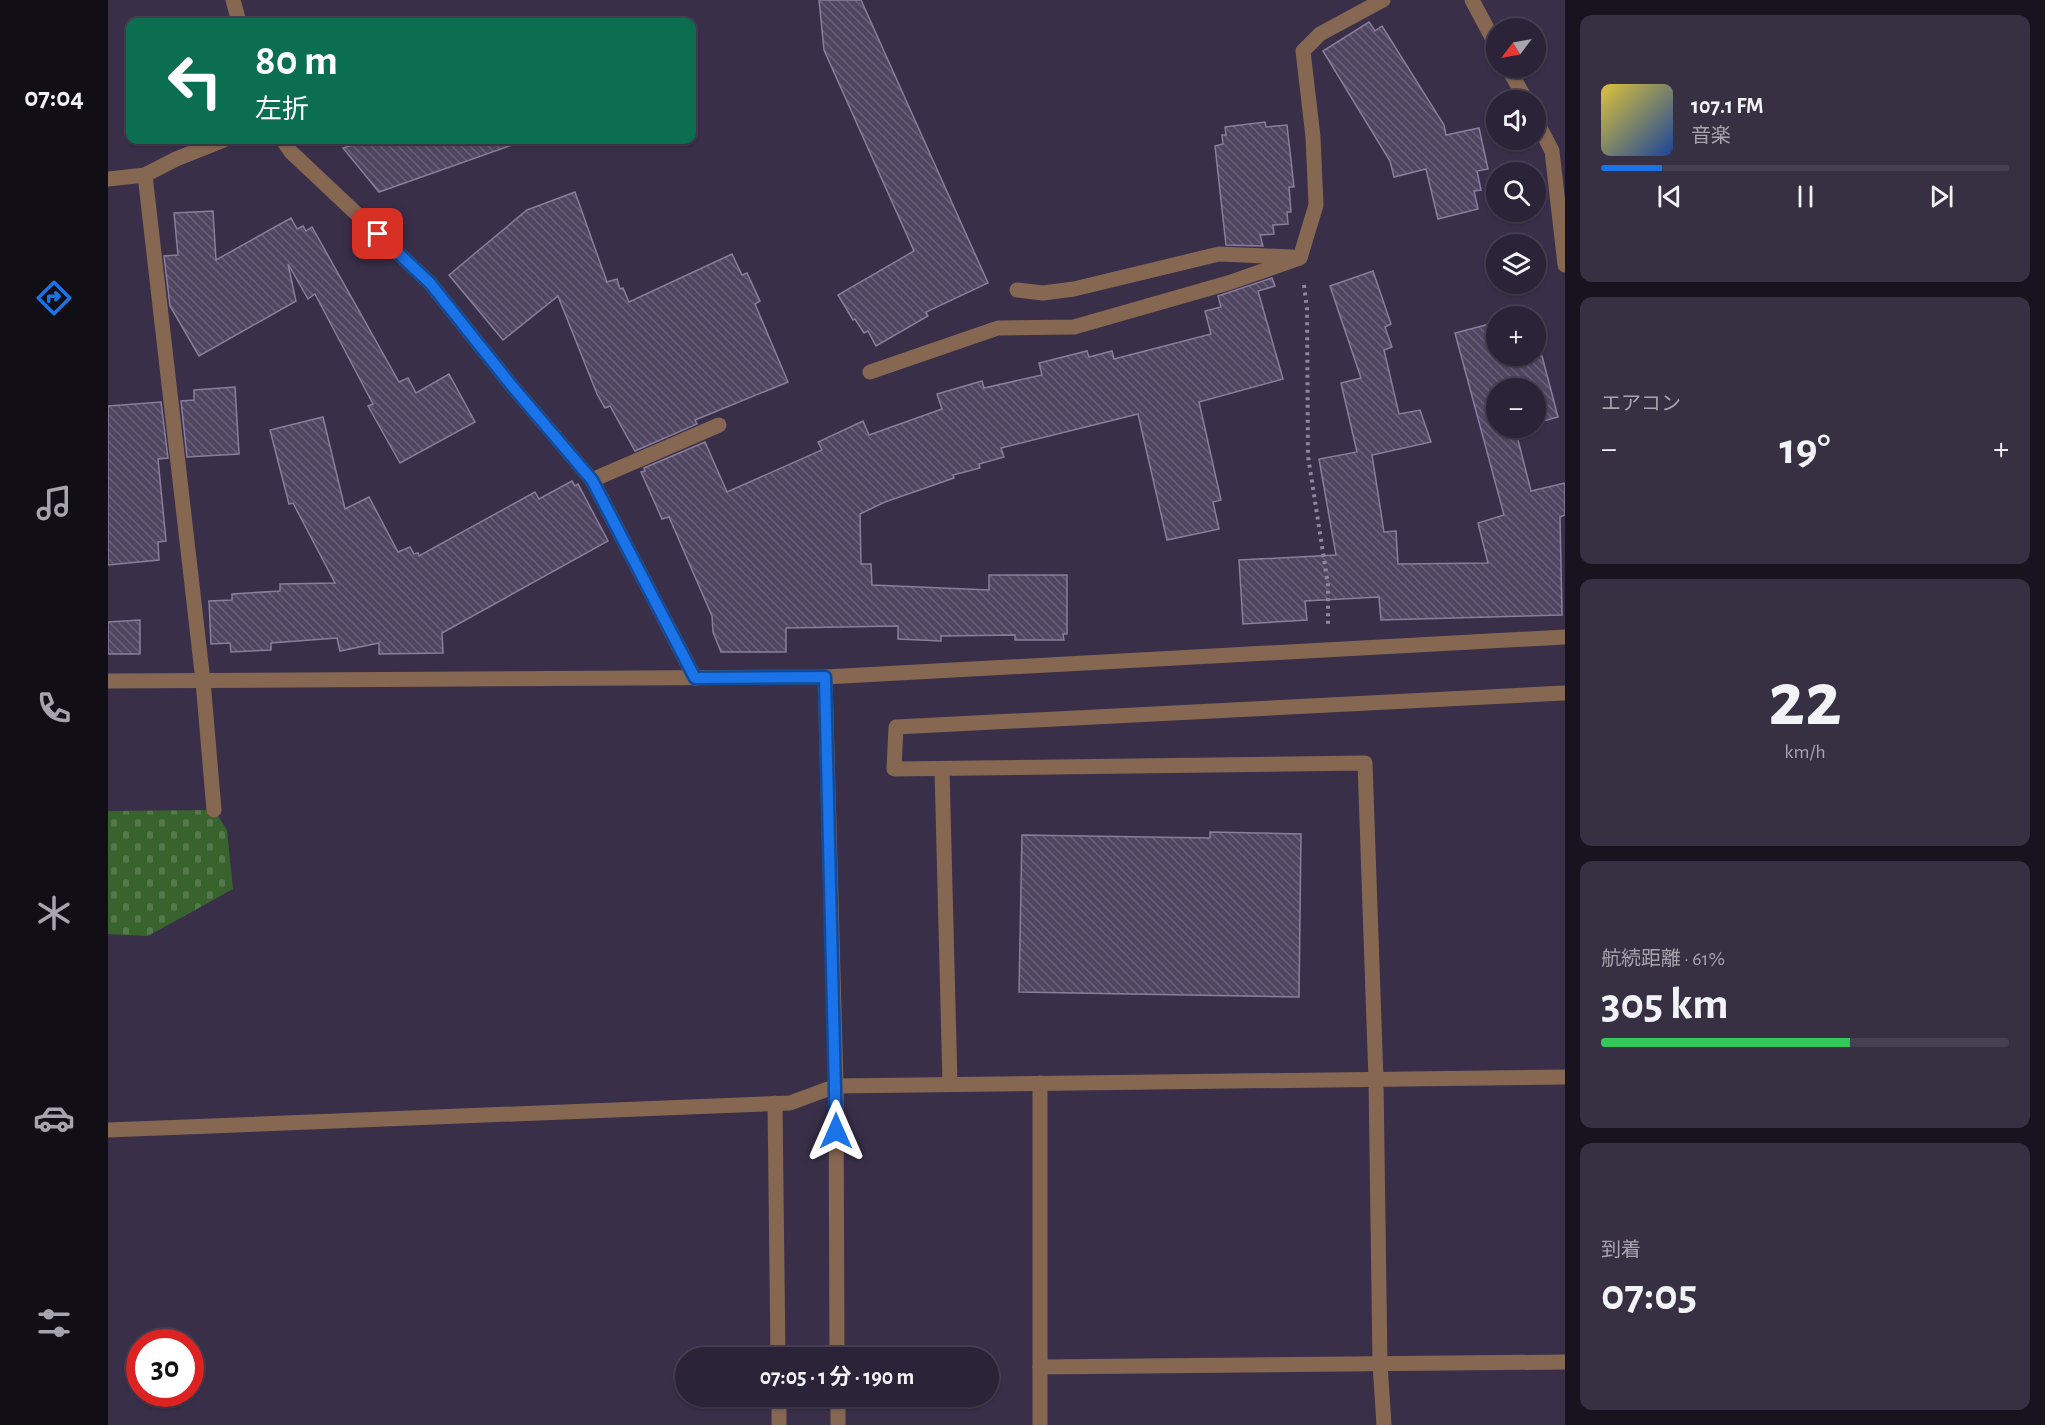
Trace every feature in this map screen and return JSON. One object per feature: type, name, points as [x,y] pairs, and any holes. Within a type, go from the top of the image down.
[{"type":"street","points":[[233,0],[238,18]]},
{"type":"street","points":[[1300,258],[1316,205],[1313,137],[1304,51],[1320,34],[1383,0]]},
{"type":"street","points":[[1472,0],[1486,26]]},
{"type":"street","points":[[1546,139],[1552,151],[1563,230],[1565,265]]},
{"type":"street","points":[[108,178],[146,175],[176,159],[214,144]]},
{"type":"street","points":[[286,144],[291,152],[430,283],[512,386],[592,480],[695,678]]},
{"type":"street","points":[[146,175],[203,681],[214,810]]},
{"type":"street","points":[[1017,290],[1043,293],[1074,289],[1219,254],[1300,258]]},
{"type":"street","points":[[870,372],[998,328],[1074,327],[1228,283],[1300,258]]},
{"type":"street","points":[[592,480],[719,425]]},
{"type":"street","points":[[108,681],[825,677],[1565,637]]},
{"type":"street","points":[[825,677],[836,1086],[837,1347]]},
{"type":"street","points":[[1384,1425],[1380,1364],[1376,1080],[1365,763],[894,769],[896,727],[1565,693]]},
{"type":"street","points":[[942,769],[950,1084]]},
{"type":"street","points":[[108,1130],[790,1103],[836,1086],[1565,1077]]},
{"type":"street","points":[[1040,1083],[1040,1425]]},
{"type":"street","points":[[775,1103],[778,1347]]},
{"type":"street","points":[[1040,1367],[1565,1362]]},
{"type":"street","points":[[779,1407],[779,1425]]},
{"type":"street","points":[[838,1407],[838,1425]]},
{"type":"path","points":[[1300,258],[1307,309],[1308,456],[1328,585],[1328,650]]},
{"type":"green space","points":[[214,810],[227,830],[233,889],[148,936],[108,934],[108,811]]},
{"type":"building","points":[[819,0],[861,0],[988,283],[926,312],[928,316],[876,346],[868,331],[864,333],[855,319],[853,320],[838,295],[914,251],[824,50]]},
{"type":"building","points":[[1369,22],[1375,31],[1382,26],[1444,125],[1446,135],[1479,128],[1486,162],[1486,169],[1477,171],[1481,190],[1474,191],[1478,209],[1438,219],[1426,169],[1394,177],[1390,161],[1323,51]]},
{"type":"building","points":[[1265,122],[1266,127],[1287,125],[1294,187],[1289,187],[1291,212],[1287,212],[1288,224],[1273,225],[1274,234],[1260,235],[1263,246],[1226,245],[1215,146],[1223,144],[1222,135],[1226,135],[1225,127]]},
{"type":"building","points":[[356,144],[512,145],[379,192],[343,148]]},
{"type":"building","points":[[575,192],[607,282],[617,279],[620,289],[623,288],[629,302],[732,254],[742,275],[747,273],[760,301],[755,304],[788,382],[695,420],[697,424],[635,451],[610,406],[605,408],[597,394],[558,296],[503,340],[449,275],[527,210]]},
{"type":"building","points":[[213,211],[216,260],[291,218],[297,229],[303,226],[306,231],[312,227],[399,382],[408,378],[416,393],[449,374],[475,422],[400,463],[368,406],[373,404],[315,294],[308,299],[288,264],[296,301],[199,356],[170,306],[164,256],[178,255],[174,213]]},
{"type":"building","points":[[1373,271],[1391,324],[1385,327],[1392,347],[1384,350],[1399,414],[1420,410],[1431,442],[1372,455],[1384,532],[1396,531],[1398,564],[1488,563],[1478,523],[1504,515],[1455,333],[1486,325],[1486,366],[1545,366],[1558,417],[1546,420],[1546,378],[1486,378],[1486,438],[1518,438],[1531,491],[1565,483],[1565,515],[1560,517],[1562,615],[1381,620],[1379,597],[1305,601],[1307,620],[1243,624],[1239,560],[1336,555],[1319,459],[1357,452],[1341,383],[1361,378],[1330,286]]},
{"type":"building","points":[[1272,278],[1275,286],[1258,291],[1283,379],[1199,402],[1221,500],[1213,502],[1219,529],[1167,540],[1138,414],[1001,448],[1004,457],[979,464],[980,468],[953,475],[954,478],[885,502],[860,514],[861,564],[871,564],[872,585],[989,590],[989,575],[1067,575],[1067,634],[1063,634],[1064,640],[1015,640],[1015,635],[941,636],[941,641],[898,639],[898,626],[786,628],[786,652],[721,652],[713,632],[712,616],[669,517],[662,519],[641,472],[645,471],[644,468],[705,442],[727,492],[822,450],[818,442],[863,421],[869,435],[942,409],[937,394],[982,381],[984,388],[1042,375],[1039,363],[1087,351],[1089,357],[1112,351],[1114,359],[1211,334],[1205,311],[1221,307],[1218,296]]},
{"type":"building","points":[[235,387],[239,454],[187,457],[181,401],[194,400],[194,390]]},
{"type":"building","points":[[161,402],[168,458],[158,459],[166,541],[158,542],[159,560],[108,565],[108,406]]},
{"type":"building","points":[[323,417],[345,509],[369,497],[398,552],[410,547],[414,554],[418,553],[419,556],[535,492],[539,499],[572,481],[575,486],[578,484],[608,541],[442,633],[443,653],[379,654],[379,643],[340,651],[337,638],[271,643],[271,650],[231,652],[230,643],[211,644],[209,601],[232,600],[232,594],[280,591],[280,584],[335,583],[293,503],[289,504],[270,430]]},
{"type":"building","points":[[140,620],[140,654],[108,654],[108,622]]},
{"type":"building","points":[[1210,832],[1301,834],[1299,997],[1019,992],[1022,835],[1210,838]]},
{"type":"route","points":[[378,234],[430,283],[512,386],[592,480],[695,678],[825,677],[836,1131]]}]
